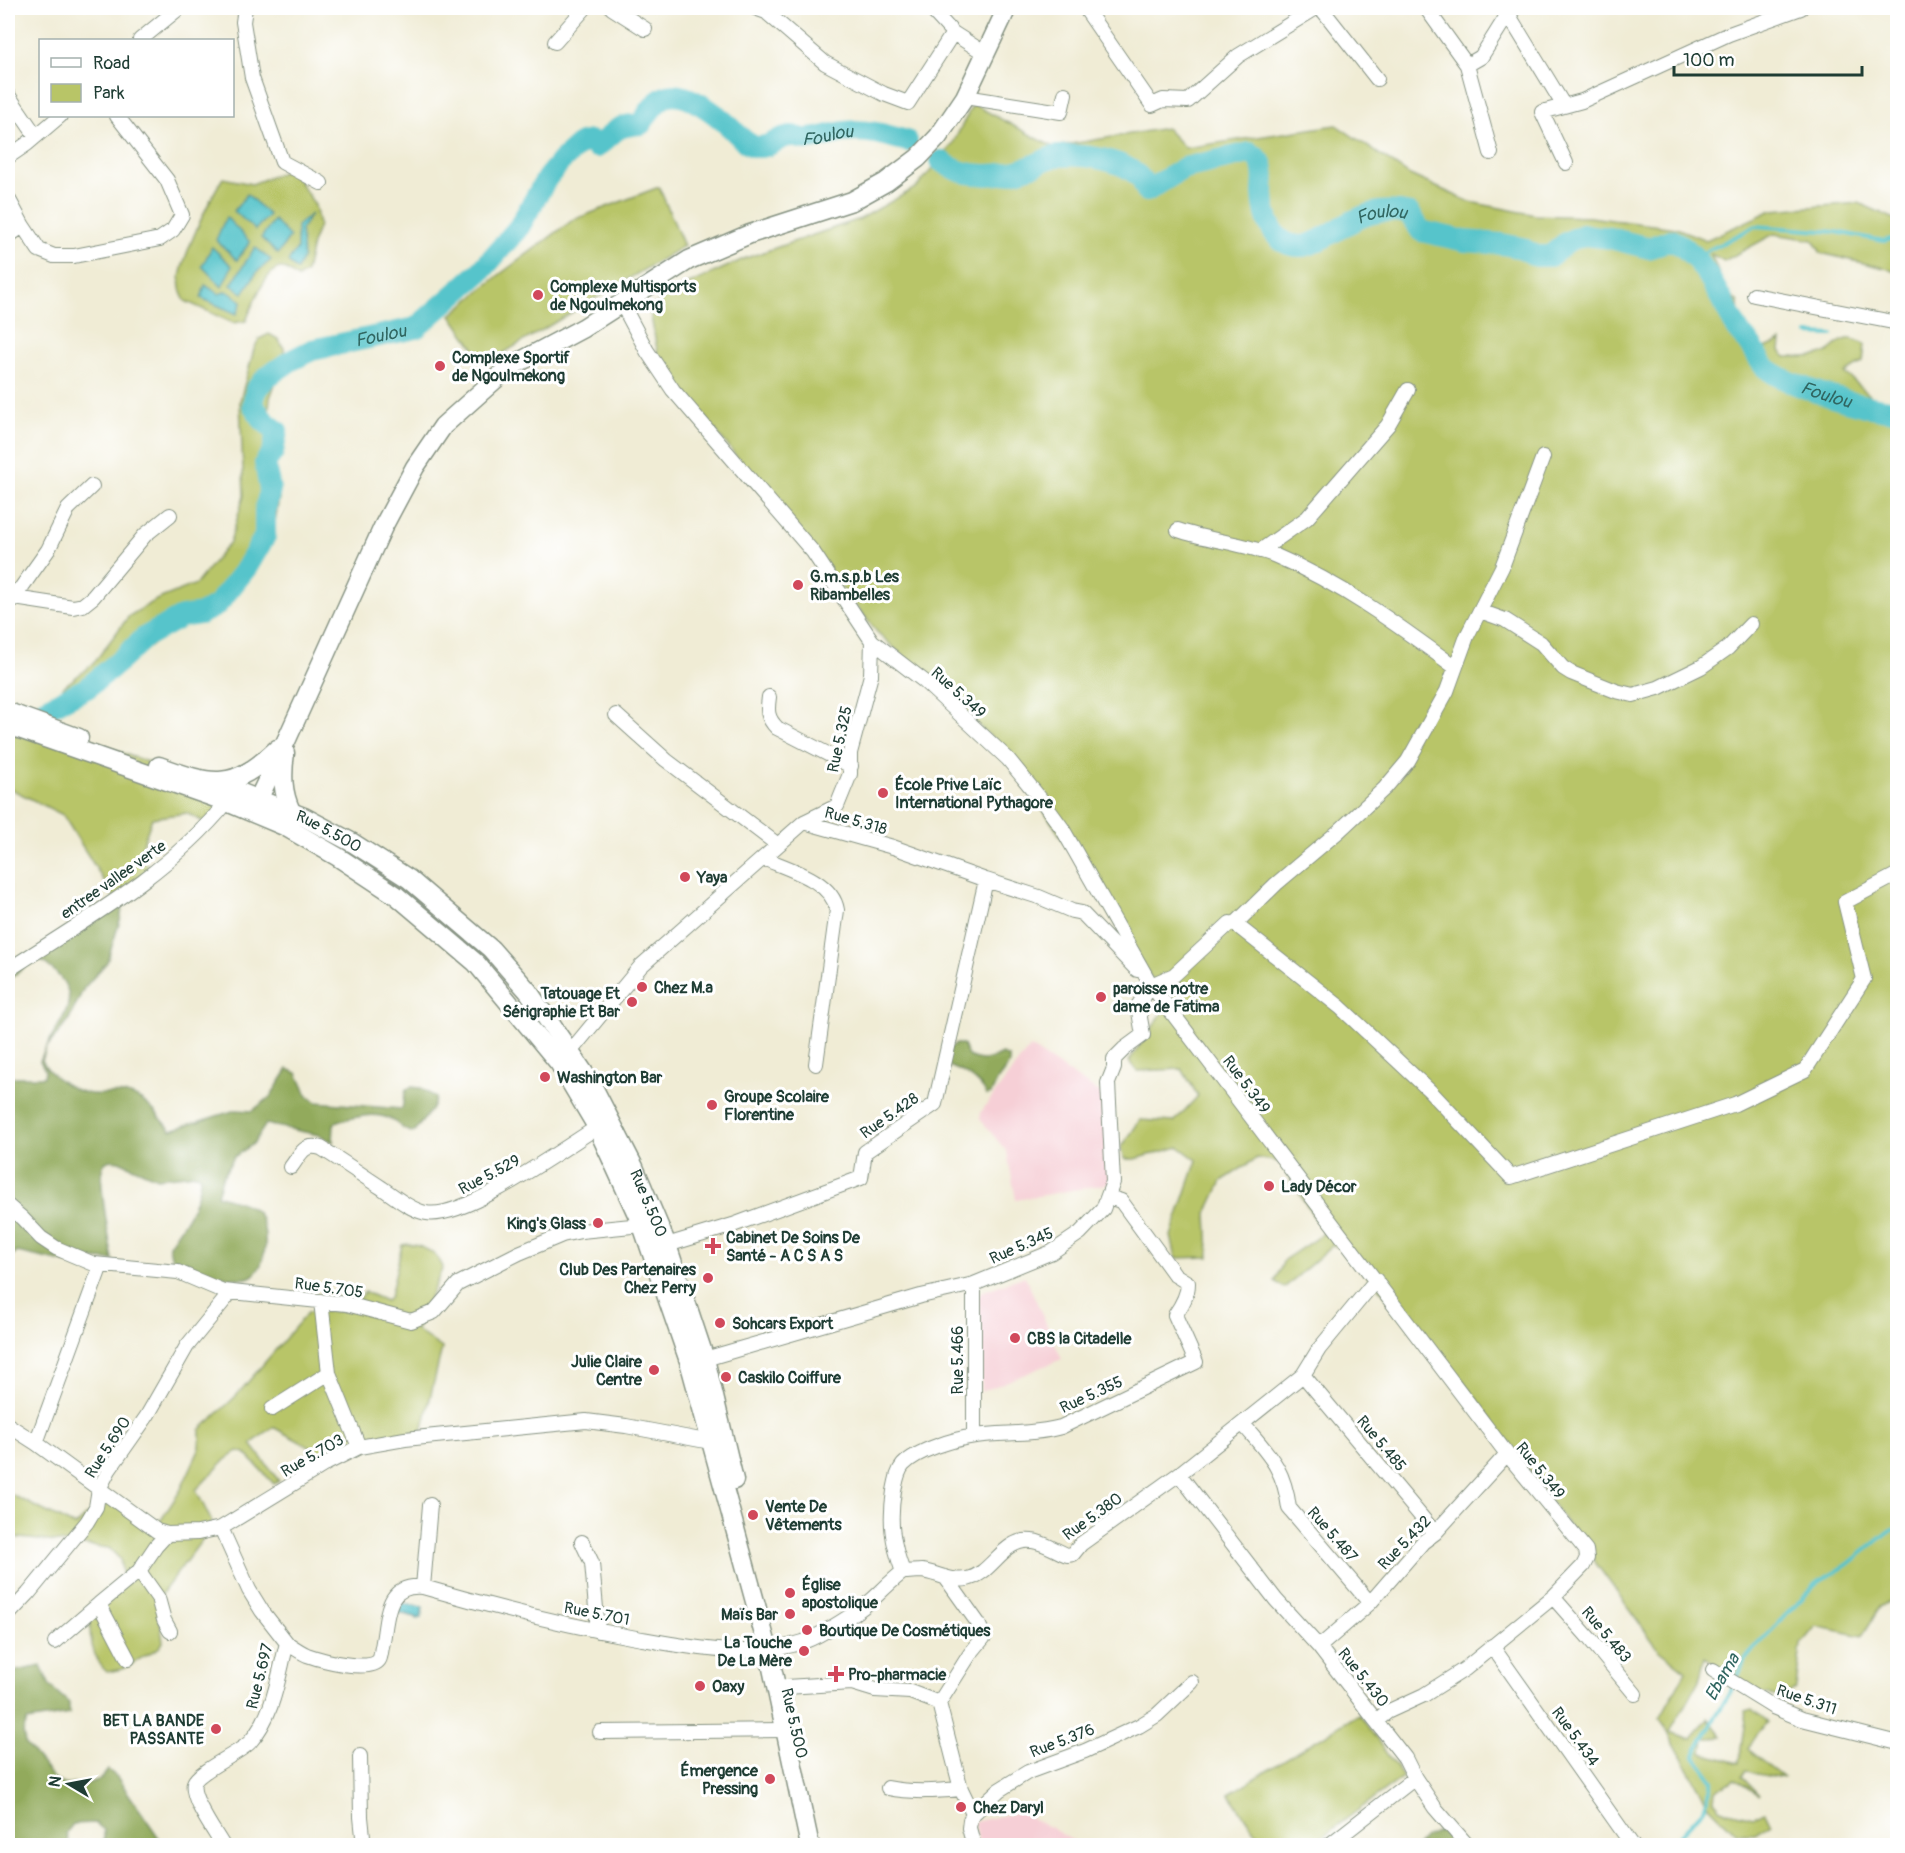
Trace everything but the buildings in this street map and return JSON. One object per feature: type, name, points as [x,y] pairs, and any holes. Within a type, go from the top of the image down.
[{"type":"main road","points":[[255,805],[287,740],[383,527],[415,466],[444,426],[508,368],[583,328],[688,260],[750,234],[852,201],[886,182],[918,158],[938,137],[965,97],[1007,8]]},
{"type":"main road","points":[[8,712],[173,771],[208,788]]},
{"type":"main road","points":[[8,725],[208,788],[249,773],[287,740]]},
{"type":"main road","points":[[287,740],[283,780],[285,797],[291,811]]},
{"type":"main road","name":"Rue 5.500","points":[[208,788],[227,802],[291,811],[370,854],[409,879],[448,910],[491,949],[528,992],[604,1123],[634,1167],[667,1245],[705,1359],[772,1649],[785,1730],[810,1845]]},
{"type":"main road","name":"Rue 5.500","points":[[208,788],[255,805],[284,826],[338,856],[397,896],[476,963],[565,1058]]},
{"type":"main road","name":"Rue 5.500","points":[[604,1123],[689,1361],[772,1649],[786,1688],[823,1845]]},
{"type":"street","points":[[141,39],[179,8]]},
{"type":"street","points":[[245,8],[243,22],[252,78],[282,162],[321,183]]},
{"type":"street","points":[[555,42],[585,8]]},
{"type":"street","points":[[612,8],[645,28]]},
{"type":"street","points":[[755,8],[766,12],[825,63],[908,103],[953,33]]},
{"type":"street","points":[[930,8],[953,33],[986,54]]},
{"type":"street","points":[[1085,8],[1152,105],[1162,100],[1188,100],[1238,56],[1316,8]]},
{"type":"street","points":[[1321,8],[1377,79]]},
{"type":"street","points":[[1426,8],[1467,65],[1491,153]]},
{"type":"street","points":[[1566,163],[1542,112],[1582,101],[1729,34],[1801,8]]},
{"type":"street","points":[[1467,65],[1481,57],[1510,10],[1564,106]]},
{"type":"street","points":[[965,97],[1061,112],[1065,94]]},
{"type":"street","points":[[8,95],[36,136]]},
{"type":"street","points":[[8,156],[59,117]]},
{"type":"street","points":[[8,198],[39,250],[54,256],[74,256],[160,239],[173,230],[182,215],[167,180],[118,117]]},
{"type":"street","points":[[8,236],[23,226]]},
{"type":"street","points":[[1754,295],[1898,323]]},
{"type":"street","name":"Rue 5.349","points":[[622,304],[647,351],[673,390],[813,552],[872,641],[924,681],[1008,759],[1062,828],[1150,985],[1507,1454],[1586,1551],[1587,1558]]},
{"type":"street","points":[[1260,551],[1307,518],[1388,425],[1408,390]]},
{"type":"street","points":[[1235,924],[1276,884],[1339,831],[1385,788],[1408,761],[1447,691],[1455,667],[1502,567],[1544,457]]},
{"type":"street","points":[[8,597],[21,588],[48,550],[68,509],[92,486]]},
{"type":"street","points":[[8,597],[73,607],[83,605],[93,597],[145,535],[170,515]]},
{"type":"street","points":[[1178,530],[1260,551],[1347,591],[1380,612],[1455,667]]},
{"type":"street","points":[[1480,611],[1505,620],[1541,644],[1563,668],[1571,673],[1616,691],[1633,695],[1658,688],[1701,667],[1728,648],[1750,624]]},
{"type":"street","name":"Rue 5.325","points":[[804,822],[837,807],[851,766],[850,753],[871,675],[872,641]]},
{"type":"street","points":[[769,697],[767,713],[769,720],[777,728],[851,766]]},
{"type":"street","points":[[616,716],[666,760],[778,845]]},
{"type":"street","name":"entree vallee verte","points":[[8,970],[136,887],[208,826],[227,802]]},
{"type":"street","name":"Rue 5.318","points":[[565,1058],[641,966],[804,822],[892,847],[1082,913],[1150,985]]},
{"type":"street","points":[[763,858],[815,882],[835,898],[837,910],[816,1064]]},
{"type":"street","points":[[1150,985],[1174,975],[1230,923],[1235,924],[1340,1007],[1430,1091],[1510,1177],[1736,1104],[1804,1070],[1864,979],[1845,902],[1898,874]]},
{"type":"street","name":"Rue 5.428","points":[[667,1245],[734,1225],[861,1179],[865,1152],[935,1104],[986,880]]},
{"type":"street","name":"Rue 5.345","points":[[705,1359],[921,1296],[974,1284],[1052,1252],[1080,1233],[1102,1209],[1113,1182],[1108,1083],[1114,1068],[1114,1059],[1143,1035],[1138,1006],[1150,985]]},
{"type":"street","name":"Rue 5.529","points":[[291,1167],[304,1149],[312,1145],[321,1148],[409,1206],[425,1213],[436,1214],[460,1208],[502,1187],[604,1123]]},
{"type":"street","name":"Rue 5.355","points":[[903,1572],[891,1530],[896,1479],[903,1466],[916,1456],[939,1445],[974,1436],[1044,1432],[1061,1427],[1196,1362],[1175,1315],[1183,1304],[1188,1283],[1175,1275],[1121,1201],[1108,1197]]},
{"type":"street","name":"Rue 5.705","points":[[8,1206],[56,1248],[101,1265],[178,1272],[223,1291],[347,1304],[411,1321],[434,1312],[458,1284],[519,1253],[562,1235],[642,1225]]},
{"type":"street","points":[[36,1443],[101,1265]]},
{"type":"street","name":"Rue 5.380","points":[[903,1572],[923,1571],[946,1578],[967,1579],[984,1571],[1002,1553],[1018,1542],[1032,1541],[1067,1555],[1072,1554],[1081,1544],[1179,1474],[1303,1375],[1333,1332],[1376,1280]]},
{"type":"street","name":"Rue 5.466","points":[[974,1284],[974,1436]]},
{"type":"street","name":"Rue 5.690","points":[[8,1616],[87,1522],[96,1507],[99,1489],[109,1470],[147,1416],[187,1346],[231,1292]]},
{"type":"street","points":[[321,1301],[329,1373],[359,1448]]},
{"type":"street","points":[[272,1409],[329,1373]]},
{"type":"street","name":"Rue 5.485","points":[[1303,1375],[1435,1533]]},
{"type":"street","name":"Rue 5.703","points":[[167,1534],[198,1533],[222,1528],[327,1463],[359,1448],[405,1439],[586,1421],[711,1442]]},
{"type":"street","name":"Rue 5.487","points":[[1242,1424],[1280,1471],[1286,1488],[1289,1508],[1370,1603]]},
{"type":"street","points":[[8,1425],[157,1531],[167,1534],[139,1571],[55,1642]]},
{"type":"street","name":"Rue 5.432","points":[[1319,1647],[1370,1603],[1423,1542],[1435,1533],[1507,1454]]},
{"type":"street","name":"Rue 5.430","points":[[1179,1474],[1276,1600],[1319,1647],[1376,1721],[1387,1712],[1424,1695],[1465,1669],[1552,1597],[1583,1566],[1587,1558]]},
{"type":"street","points":[[287,1643],[306,1654],[365,1667],[373,1665],[380,1659],[390,1606],[395,1594],[401,1589],[412,1586],[423,1587],[430,1505]]},
{"type":"street","name":"Rue 5.697","points":[[222,1528],[249,1590],[287,1643],[270,1712],[262,1726],[248,1744],[217,1764],[194,1784],[195,1796],[223,1845]]},
{"type":"street","points":[[582,1542],[592,1563],[598,1631]]},
{"type":"street","points":[[139,1571],[158,1598],[164,1620],[170,1631]]},
{"type":"street","points":[[772,1649],[818,1635],[871,1601],[903,1572]]},
{"type":"street","points":[[946,1578],[978,1623],[984,1637],[970,1654],[939,1703],[961,1790],[973,1814],[969,1828],[974,1845]]},
{"type":"street","name":"Rue 5.701","points":[[423,1587],[512,1612],[598,1631],[721,1651],[772,1649]]},
{"type":"street","name":"Rue 5.483","points":[[1552,1597],[1635,1694]]},
{"type":"street","points":[[99,1604],[128,1659]]},
{"type":"street","name":"Rue 5.434","points":[[1492,1646],[1632,1845]]},
{"type":"street","name":"Rue 5.311","points":[[1713,1670],[1773,1707],[1802,1719],[1898,1743]]},
{"type":"street","points":[[786,1688],[852,1683],[875,1690],[910,1692],[939,1703]]},
{"type":"street","name":"Rue 5.376","points":[[973,1814],[999,1790],[1028,1772],[1084,1751],[1149,1720],[1192,1683]]},
{"type":"street","points":[[1376,1721],[1405,1758],[1435,1808],[1468,1845]]},
{"type":"street","points":[[600,1732],[785,1730]]},
{"type":"street","points":[[360,1756],[364,1845]]},
{"type":"street","points":[[1328,1845],[1415,1778]]},
{"type":"street","points":[[888,1788],[961,1790]]},
{"type":"shaded area","points":[[1030,1047],[1109,1099],[1118,1182],[1016,1200],[1007,1152],[980,1119],[981,1112]]},
{"type":"shaded area","name":"CBS la Citadelle","points":[[1025,1276],[1062,1359],[981,1392],[982,1380],[975,1303],[981,1292]]},
{"type":"shaded area","points":[[1020,1812],[1080,1845],[980,1845],[973,1822]]},
{"type":"green space","points":[[973,104],[1053,147],[1166,128],[1185,148],[1336,125],[1410,175],[1470,202],[1536,215],[1589,217],[1676,228],[1706,240],[1772,210],[1859,203],[1897,220],[1897,271],[1821,253],[1813,240],[1774,234],[1724,261],[1711,254],[1726,293],[1738,302],[1739,320],[1761,350],[1781,341],[1780,351],[1786,357],[1812,357],[1826,353],[1844,340],[1856,340],[1865,345],[1863,362],[1845,373],[1882,406],[1898,409],[1897,1596],[1880,1607],[1862,1636],[1816,1626],[1801,1644],[1796,1688],[1783,1697],[1761,1694],[1705,1657],[1699,1680],[1670,1732],[1691,1739],[1708,1718],[1722,1736],[1704,1739],[1702,1753],[1739,1763],[1746,1711],[1753,1709],[1768,1722],[1756,1735],[1748,1749],[1784,1778],[1746,1771],[1742,1777],[1759,1795],[1734,1779],[1715,1792],[1714,1801],[1721,1809],[1752,1817],[1765,1812],[1771,1824],[1755,1834],[1737,1834],[1709,1806],[1660,1718],[1686,1671],[1659,1650],[1459,1375],[1343,1249],[1333,1245],[1284,1288],[1275,1281],[1284,1260],[1324,1233],[1280,1162],[1257,1158],[1222,1181],[1207,1213],[1209,1257],[1176,1258],[1171,1236],[1197,1160],[1179,1147],[1135,1159],[1125,1159],[1121,1148],[1140,1120],[1174,1122],[1198,1096],[1182,1069],[1137,1071],[1129,1061],[1163,1012],[1165,1000],[1006,751],[877,632],[664,366],[658,355],[650,311],[659,301],[678,289],[746,258],[860,219],[917,187],[952,145]]},
{"type":"green space","points":[[291,169],[315,205],[319,225],[306,272],[298,278],[282,268],[276,269],[265,281],[246,321],[233,323],[185,301],[179,284],[182,268],[198,227],[223,178],[252,184]]},
{"type":"green space","name":"Complexe Multisports de Ngoulmekong","points":[[659,187],[684,246],[485,364],[451,315],[499,275],[573,220]]},
{"type":"green space","points":[[269,334],[278,339],[284,348],[284,358],[270,398],[268,417],[279,498],[274,528],[259,566],[234,598],[200,613],[156,642],[86,697],[77,702],[67,699],[63,687],[93,664],[129,616],[156,600],[196,584],[230,542],[244,496],[240,401],[254,349],[259,339]]},
{"type":"green space","points":[[8,712],[173,771],[229,802],[207,824],[187,813],[152,818],[138,858],[158,872],[117,902],[63,815],[11,789],[8,792]]},
{"type":"green space","points":[[116,904],[122,906],[121,917],[107,962],[84,988],[68,1021],[46,1048],[67,1008],[69,997],[66,985],[40,960],[28,965],[8,980],[8,974]]},
{"type":"green space","points":[[956,1044],[963,1044],[968,1056],[981,1060],[1002,1054],[1009,1057],[1009,1064],[991,1094],[987,1095],[970,1076],[946,1065],[950,1048]]},
{"type":"green space","points":[[46,1048],[42,1060],[45,1066],[66,1085],[91,1094],[133,1096],[149,1106],[171,1130],[236,1110],[252,1111],[270,1097],[288,1069],[297,1073],[307,1095],[316,1102],[402,1109],[406,1090],[411,1087],[421,1088],[436,1098],[432,1109],[414,1132],[407,1131],[384,1117],[364,1116],[338,1121],[334,1124],[333,1142],[319,1135],[266,1124],[253,1144],[234,1157],[222,1178],[217,1195],[250,1207],[262,1220],[265,1238],[263,1257],[256,1272],[250,1277],[236,1278],[203,1273],[184,1268],[172,1259],[169,1245],[194,1204],[200,1177],[196,1174],[157,1178],[114,1160],[106,1162],[102,1173],[113,1260],[83,1259],[67,1263],[17,1252],[8,1258],[8,1077],[44,1077],[45,1070],[40,1061]]},
{"type":"green space","points":[[408,1244],[429,1251],[443,1267],[416,1330],[442,1348],[422,1432],[387,1436],[324,1455],[273,1427],[251,1444],[279,1481],[274,1484],[245,1453],[238,1451],[225,1460],[196,1490],[212,1522],[211,1528],[157,1600],[163,1642],[160,1647],[123,1669],[107,1672],[98,1661],[92,1647],[90,1618],[124,1584],[120,1559],[109,1548],[12,1537],[8,1530],[8,1499],[12,1495],[75,1526],[96,1507],[100,1498],[155,1521],[161,1520],[180,1491],[200,1448],[200,1430],[236,1396],[308,1312],[349,1311],[365,1292],[386,1301],[390,1297],[402,1245]]},
{"type":"green space","points":[[41,1666],[50,1686],[69,1703],[69,1714],[27,1721],[23,1732],[25,1743],[56,1781],[66,1785],[89,1783],[101,1779],[108,1770],[117,1777],[164,1845],[104,1845],[104,1830],[95,1823],[73,1824],[66,1833],[69,1845],[8,1845],[8,1671]]},
{"type":"green space","points":[[1359,1714],[1403,1777],[1311,1845],[1264,1845],[1229,1794]]},
{"type":"green space","points":[[1441,1830],[1454,1845],[1418,1845],[1425,1837]]},
{"type":"water","points":[[247,194],[269,215],[255,230],[234,211]]},
{"type":"water","points":[[311,214],[301,230],[303,257],[297,270],[288,262],[297,249],[297,226]]},
{"type":"water","points":[[226,217],[250,242],[237,260],[216,240]]},
{"type":"water","points":[[274,220],[290,237],[278,254],[261,238]]},
{"type":"water","points":[[212,247],[232,266],[222,287],[202,266]]},
{"type":"water","points":[[255,247],[271,260],[257,272],[243,293],[231,285]]},
{"type":"water","points":[[205,285],[219,294],[227,291],[242,301],[237,314],[201,298]]},
{"type":"water","points":[[401,1603],[423,1607],[421,1618],[417,1619],[399,1613]]},
{"type":"waterway","name":"Foulou","points":[[47,708],[87,688],[145,637],[181,617],[200,614],[216,606],[247,567],[265,536],[265,511],[270,490],[265,463],[273,452],[277,431],[264,421],[253,405],[256,389],[267,377],[290,361],[312,350],[416,328],[482,270],[519,227],[547,178],[561,161],[581,143],[590,141],[596,147],[619,128],[641,124],[658,102],[673,95],[682,96],[701,105],[719,117],[746,142],[757,147],[767,146],[787,137],[810,139],[853,131],[876,133],[907,141]]},
{"type":"waterway","name":"Foulou","points":[[941,161],[972,174],[996,175],[1033,166],[1055,156],[1091,157],[1114,162],[1134,172],[1141,179],[1147,191],[1184,168],[1250,153],[1262,165],[1265,212],[1268,221],[1277,236],[1293,245],[1310,244],[1360,217],[1389,211],[1410,214],[1421,231],[1465,241],[1522,248],[1536,256],[1550,256],[1567,242],[1583,235],[1610,238],[1649,248],[1670,240],[1682,246],[1702,267],[1740,333],[1751,345],[1764,366],[1790,382],[1828,396],[1898,411]]},
{"type":"waterway","points":[[1693,258],[1756,226],[1836,232],[1884,241],[1898,237]]},
{"type":"waterway","points":[[1808,334],[1832,335]]},
{"type":"waterway","name":"Ebama","points":[[1669,1846],[1704,1809],[1713,1781],[1695,1756],[1733,1687],[1745,1660],[1817,1583],[1847,1565],[1889,1531],[1898,1529]]},
{"type":"place","name":"Complexe Multisports de Ngoulmekong","points":[[538,295]]},
{"type":"place","name":"Complexe Sportif de Ngoulmekong","points":[[440,366]]},
{"type":"place","name":"G.m.s.p.b Les Ribambelles","points":[[798,585]]},
{"type":"place","name":"École Prive Laïc International Pythagore","points":[[883,793]]},
{"type":"place","name":"Yaya","points":[[685,877]]},
{"type":"place","name":"Chez M.a","points":[[642,987]]},
{"type":"place","name":"paroisse notre dame de Fatima","points":[[1101,997]]},
{"type":"place","name":"Tatouage Et Sérigraphie Et Bar","points":[[632,1002]]},
{"type":"place","name":"Washington Bar","points":[[545,1077]]},
{"type":"place","name":"Groupe Scolaire Florentine","points":[[712,1105]]},
{"type":"place","name":"Lady Décor","points":[[1269,1186]]},
{"type":"place","name":"King's Glass","points":[[598,1223]]},
{"type":"place","name":"Cabinet De Soins De Santé - A C S A S","points":[[713,1246]]},
{"type":"place","name":"Club Des Partenaires Chez Perry","points":[[708,1278]]},
{"type":"place","name":"Sohcars Export","points":[[720,1323]]},
{"type":"place","name":"CBS la Citadelle","points":[[1015,1338]]},
{"type":"place","name":"Julie Claire Centre","points":[[654,1370]]},
{"type":"place","name":"Caskilo Coiffure","points":[[726,1377]]},
{"type":"place","name":"Vente De Vêtements","points":[[753,1515]]},
{"type":"place","name":"Église apostolique","points":[[790,1593]]},
{"type":"place","name":"Maïs Bar","points":[[790,1614]]},
{"type":"place","name":"Boutique De Cosmétiques","points":[[807,1630]]},
{"type":"place","name":"La Touche De La Mère","points":[[804,1651]]},
{"type":"place","name":"Pro-pharmacie","points":[[836,1674]]},
{"type":"place","name":"Oaxy","points":[[700,1686]]},
{"type":"place","name":"BET LA BANDE PASSANTE","points":[[216,1729]]},
{"type":"place","name":"Émergence Pressing","points":[[770,1779]]},
{"type":"place","name":"Chez Daryl","points":[[961,1807]]}]
